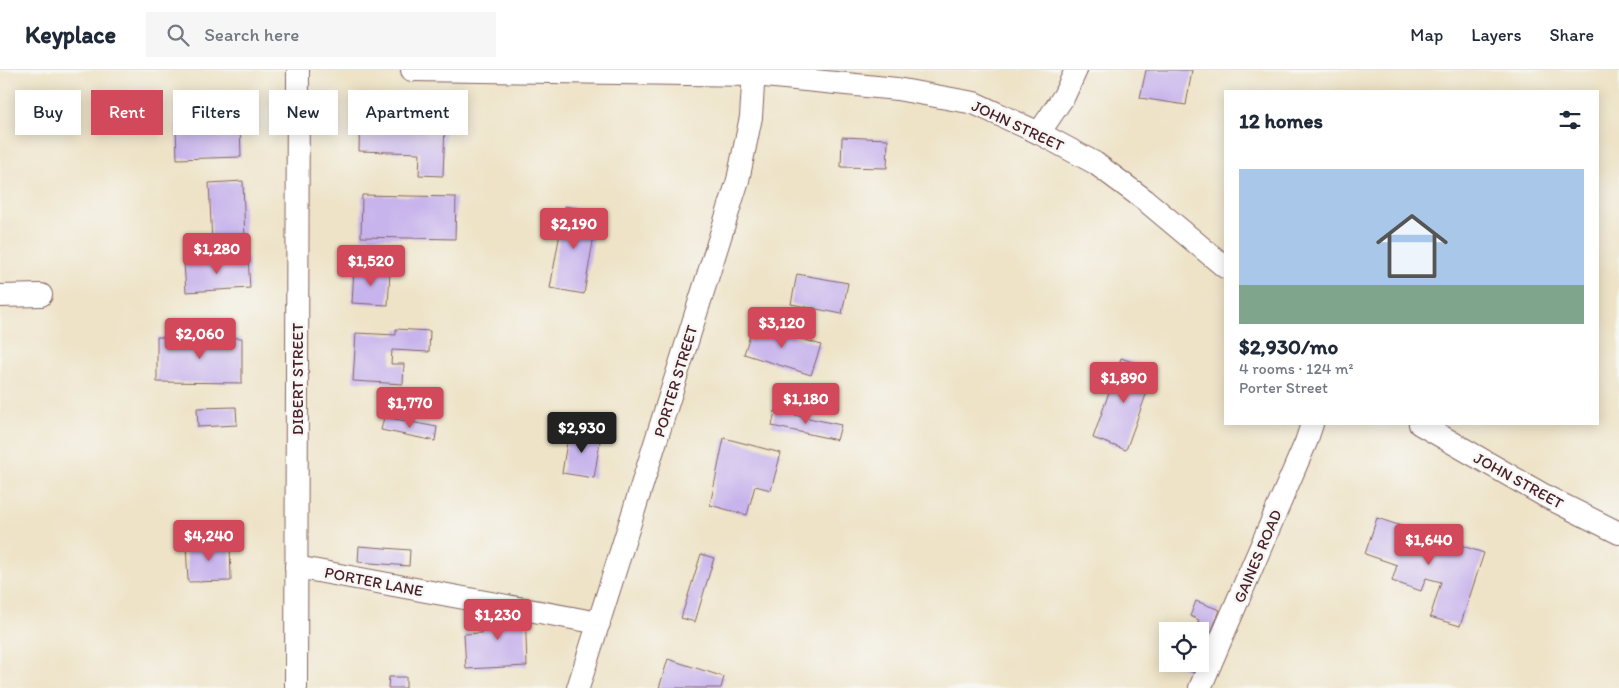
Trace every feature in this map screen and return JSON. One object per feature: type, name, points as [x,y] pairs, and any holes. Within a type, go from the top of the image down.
[{"type":"street","name":"DIBERT STREET","points":[[296,688],[298,70]]},
{"type":"street","name":"JOHN STREET","points":[[412,70],[754,73],[897,89],[974,103],[1040,133],[1095,163],[1145,200],[1224,266]]},
{"type":"street","points":[[1040,133],[1064,96],[1076,70]]},
{"type":"street","name":"PORTER STREET","points":[[578,688],[738,180],[751,117],[754,73]]},
{"type":"street","points":[[0,296],[41,295]]},
{"type":"street","name":"GAINES ROAD","points":[[1200,688],[1312,425]]},
{"type":"street","name":"JOHN STREET","points":[[1422,425],[1547,497],[1619,533]]},
{"type":"street","name":"PORTER LANE","points":[[296,566],[599,623]]},
{"type":"building","points":[[1146,70],[1192,70],[1186,105],[1140,98]]},
{"type":"building","points":[[176,135],[240,135],[241,157],[177,159]]},
{"type":"building","points":[[359,135],[445,135],[443,176],[419,175],[420,153],[359,151]]},
{"type":"building","points":[[842,137],[888,139],[887,168],[841,167]]},
{"type":"building","points":[[243,181],[245,241],[212,242],[209,183]]},
{"type":"building","points":[[362,195],[456,197],[455,239],[361,237]]},
{"type":"building","points":[[565,206],[598,212],[584,294],[550,288]]},
{"type":"building","points":[[248,258],[250,288],[186,292],[184,263]]},
{"type":"building","points":[[354,269],[390,272],[388,305],[352,303]]},
{"type":"building","points":[[797,274],[848,283],[842,314],[791,304]]},
{"type":"building","points":[[754,323],[821,345],[811,375],[744,354]]},
{"type":"building","points":[[396,329],[430,331],[429,352],[392,350],[391,364],[404,364],[403,384],[353,381],[356,333],[396,335]]},
{"type":"building","points":[[157,337],[242,338],[242,383],[157,382]]},
{"type":"building","points":[[1121,358],[1155,370],[1126,450],[1093,438]]},
{"type":"building","points":[[236,407],[237,425],[198,427],[197,408]]},
{"type":"building","points":[[775,411],[841,425],[837,440],[772,426]]},
{"type":"building","points":[[384,417],[437,427],[435,441],[381,430]]},
{"type":"building","points":[[569,430],[601,435],[594,478],[562,473]]},
{"type":"building","points":[[724,438],[781,453],[771,490],[755,486],[747,515],[710,505]]},
{"type":"building","points":[[1377,518],[1484,553],[1460,626],[1430,617],[1441,582],[1426,578],[1421,591],[1392,581],[1397,565],[1365,554]]},
{"type":"building","points":[[230,542],[231,581],[188,582],[186,543]]},
{"type":"building","points":[[359,546],[410,550],[409,566],[358,562]]},
{"type":"building","points":[[701,554],[714,558],[695,622],[681,618]]},
{"type":"building","points":[[1196,601],[1220,610],[1209,638],[1209,622],[1198,622],[1199,620],[1190,616]]},
{"type":"building","points":[[525,609],[527,666],[466,669],[464,634],[481,633],[480,611]]},
{"type":"building","points":[[668,659],[724,677],[721,688],[659,688]]},
{"type":"building","points":[[389,677],[406,677],[406,688],[388,688]]}]
